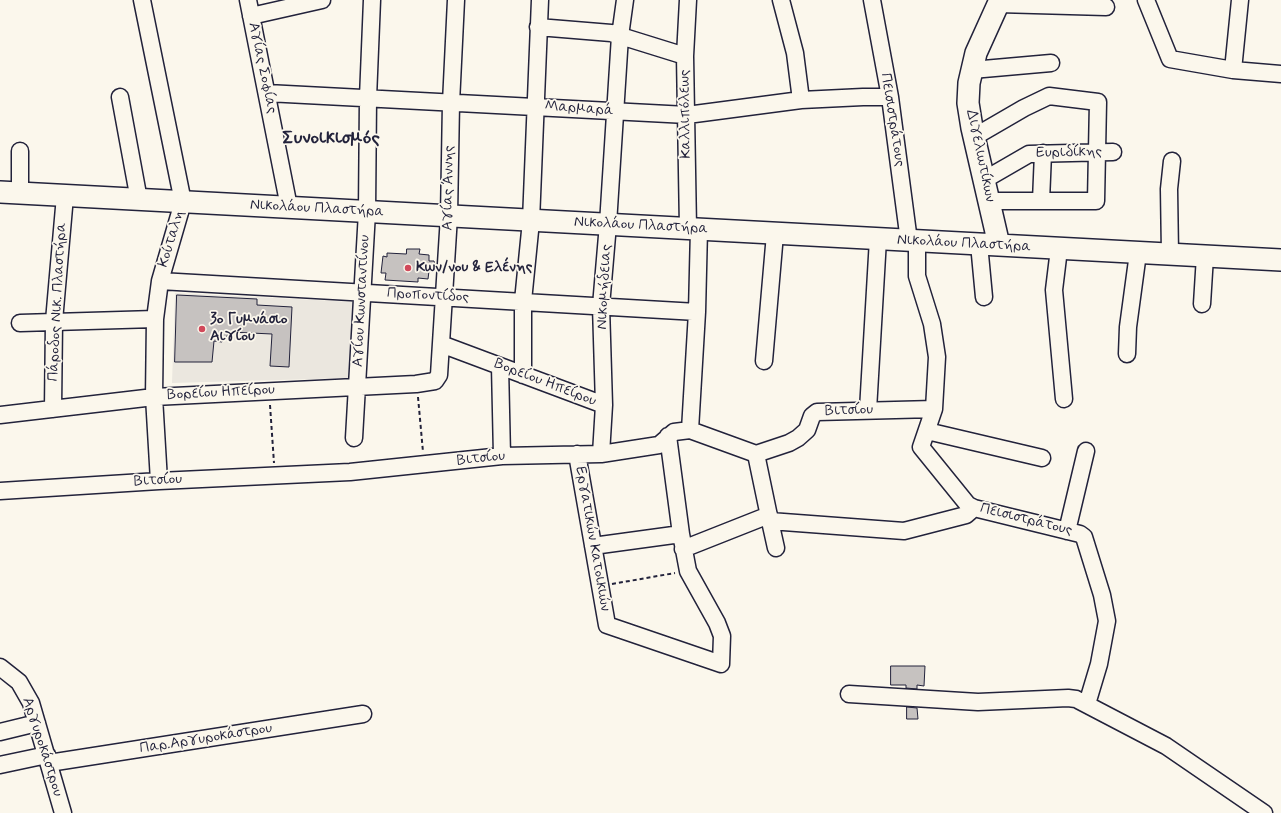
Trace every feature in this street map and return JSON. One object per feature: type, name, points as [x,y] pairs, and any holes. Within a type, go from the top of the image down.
[{"type":"main road","name":"Διγελιωτίκων","points":[[989,245],[989,201],[974,137],[968,103],[969,83],[978,46],[999,2]]},
{"type":"main road","name":"Νικολάου Πλαστήρα","points":[[10,193],[1281,260]]},
{"type":"street","name":"Κούταλη","points":[[142,0],[183,202],[160,281],[155,319],[154,397],[159,481]]},
{"type":"street","name":"Αγίας Σοφίας","points":[[248,0],[289,207]]},
{"type":"street","points":[[251,16],[322,0]]},
{"type":"street","name":"Αγίου Κωνσταντίνου","points":[[354,438],[367,212],[368,98],[372,0]]},
{"type":"street","name":"Αγίας Άννης","points":[[439,376],[449,216],[451,103],[456,0]]},
{"type":"street","points":[[523,375],[523,301],[531,221],[540,0]]},
{"type":"street","name":"Νικομήδειας","points":[[601,454],[604,405],[601,306],[616,112],[620,36],[624,0]]},
{"type":"street","name":"Καλλιπόλεως","points":[[688,0],[685,56],[686,115],[694,228],[697,312],[690,430]]},
{"type":"street","points":[[781,0],[795,53],[801,100]]},
{"type":"street","name":"Πεισιστράτους","points":[[872,0],[890,98],[913,241],[917,276],[932,324],[937,357],[934,409],[921,447],[968,505],[974,508],[1080,534],[1084,537],[1102,595],[1107,621],[1099,664],[1086,704]]},
{"type":"street","points":[[1146,0],[1170,59],[1233,70],[1281,74]]},
{"type":"street","points":[[1233,70],[1240,0]]},
{"type":"street","points":[[999,2],[1106,7]]},
{"type":"street","points":[[538,27],[601,32],[620,36],[685,56]]},
{"type":"street","points":[[972,70],[1051,63]]},
{"type":"street","name":"Μαρμαρά","points":[[267,93],[686,115],[801,100],[863,97],[890,98]]},
{"type":"street","points":[[974,137],[1038,100],[1049,96],[1098,102],[1105,152],[1096,202],[989,201]]},
{"type":"street","points":[[120,97],[139,200]]},
{"type":"street","points":[[10,193],[20,151]]},
{"type":"street","name":"Ευριδίκης","points":[[984,180],[1029,154],[1105,152]]},
{"type":"street","points":[[1041,201],[1042,153]]},
{"type":"street","points":[[1170,254],[1170,189],[1172,161]]},
{"type":"street","name":"Πάροδος Νικ. Πλαστήρα","points":[[53,409],[54,321],[65,196]]},
{"type":"street","points":[[764,361],[775,234]]},
{"type":"street","points":[[868,410],[878,239]]},
{"type":"street","points":[[984,297],[989,245]]},
{"type":"street","points":[[1059,249],[1054,290],[1064,398]]},
{"type":"street","points":[[1127,354],[1128,327],[1138,253]]},
{"type":"street","points":[[1202,304],[1205,256]]},
{"type":"street","name":"Προποντίδος","points":[[160,281],[697,312]]},
{"type":"street","points":[[20,323],[155,319]]},
{"type":"street","name":"Βορείου Ηπείρου","points":[[441,344],[604,405]]},
{"type":"street","points":[[500,366],[502,456]]},
{"type":"street","name":"Βορείου Ηπείρου","points":[[0,415],[154,397],[269,390],[416,384],[435,381],[439,376]]},
{"type":"street","name":"Βιτσίου","points":[[756,454],[789,443],[798,438],[807,430],[812,416],[817,412],[934,409]]},
{"type":"street","points":[[690,430],[756,454],[776,548]]},
{"type":"street","name":"Βιτσίου","points":[[0,491],[159,481],[350,472],[502,456],[601,454],[659,445],[674,432],[690,430]]},
{"type":"street","points":[[927,431],[1042,458]]},
{"type":"street","points":[[668,436],[682,542],[688,571]]},
{"type":"street","points":[[1067,531],[1086,451]]},
{"type":"street","name":"Εργατικών Κατοικιών","points":[[577,454],[607,624],[721,664],[722,636],[718,623],[688,571]]},
{"type":"street","points":[[593,546],[682,542],[770,518],[904,531],[966,514],[974,508]]},
{"type":"street","name":"Αργυροκάστρου","points":[[0,667],[18,682],[31,703],[63,813]]},
{"type":"street","points":[[849,694],[978,702],[1068,698],[1076,699],[1166,746],[1264,813]]},
{"type":"street","name":"Παρ.Αργυροκάστρου","points":[[0,765],[363,714]]},
{"type":"street","points":[[0,732],[37,722]]},
{"type":"path","points":[[416,384],[424,465]]},
{"type":"path","points":[[269,390],[275,476]]},
{"type":"path","points":[[600,586],[688,571]]},
{"type":"shaded area","points":[[175,293],[355,302],[349,378],[172,383]]},
{"type":"building","name":"Κων/νου & Ελένης","points":[[407,249],[420,249],[419,254],[429,255],[429,261],[434,261],[434,271],[429,271],[428,279],[418,278],[418,282],[385,280],[386,273],[381,273],[383,256],[387,257],[387,253],[406,254]]},
{"type":"building","name":"3ο Γυμνάσιο Αιγίου","points":[[177,295],[257,299],[257,305],[292,307],[289,367],[270,366],[272,334],[230,332],[222,342],[214,341],[212,362],[175,362]]},
{"type":"building","points":[[891,666],[925,666],[924,686],[917,685],[917,689],[906,688],[906,685],[891,685]]},
{"type":"building","points":[[907,707],[917,708],[918,719],[907,719]]},
{"type":"place","name":"Κων/νου & Ελένης","points":[[408,268]]},
{"type":"place","name":"3ο Γυμνάσιο Αιγίου","points":[[202,329]]},
{"type":"district","name":"Συνοικισμός","points":[[331,139]]}]
